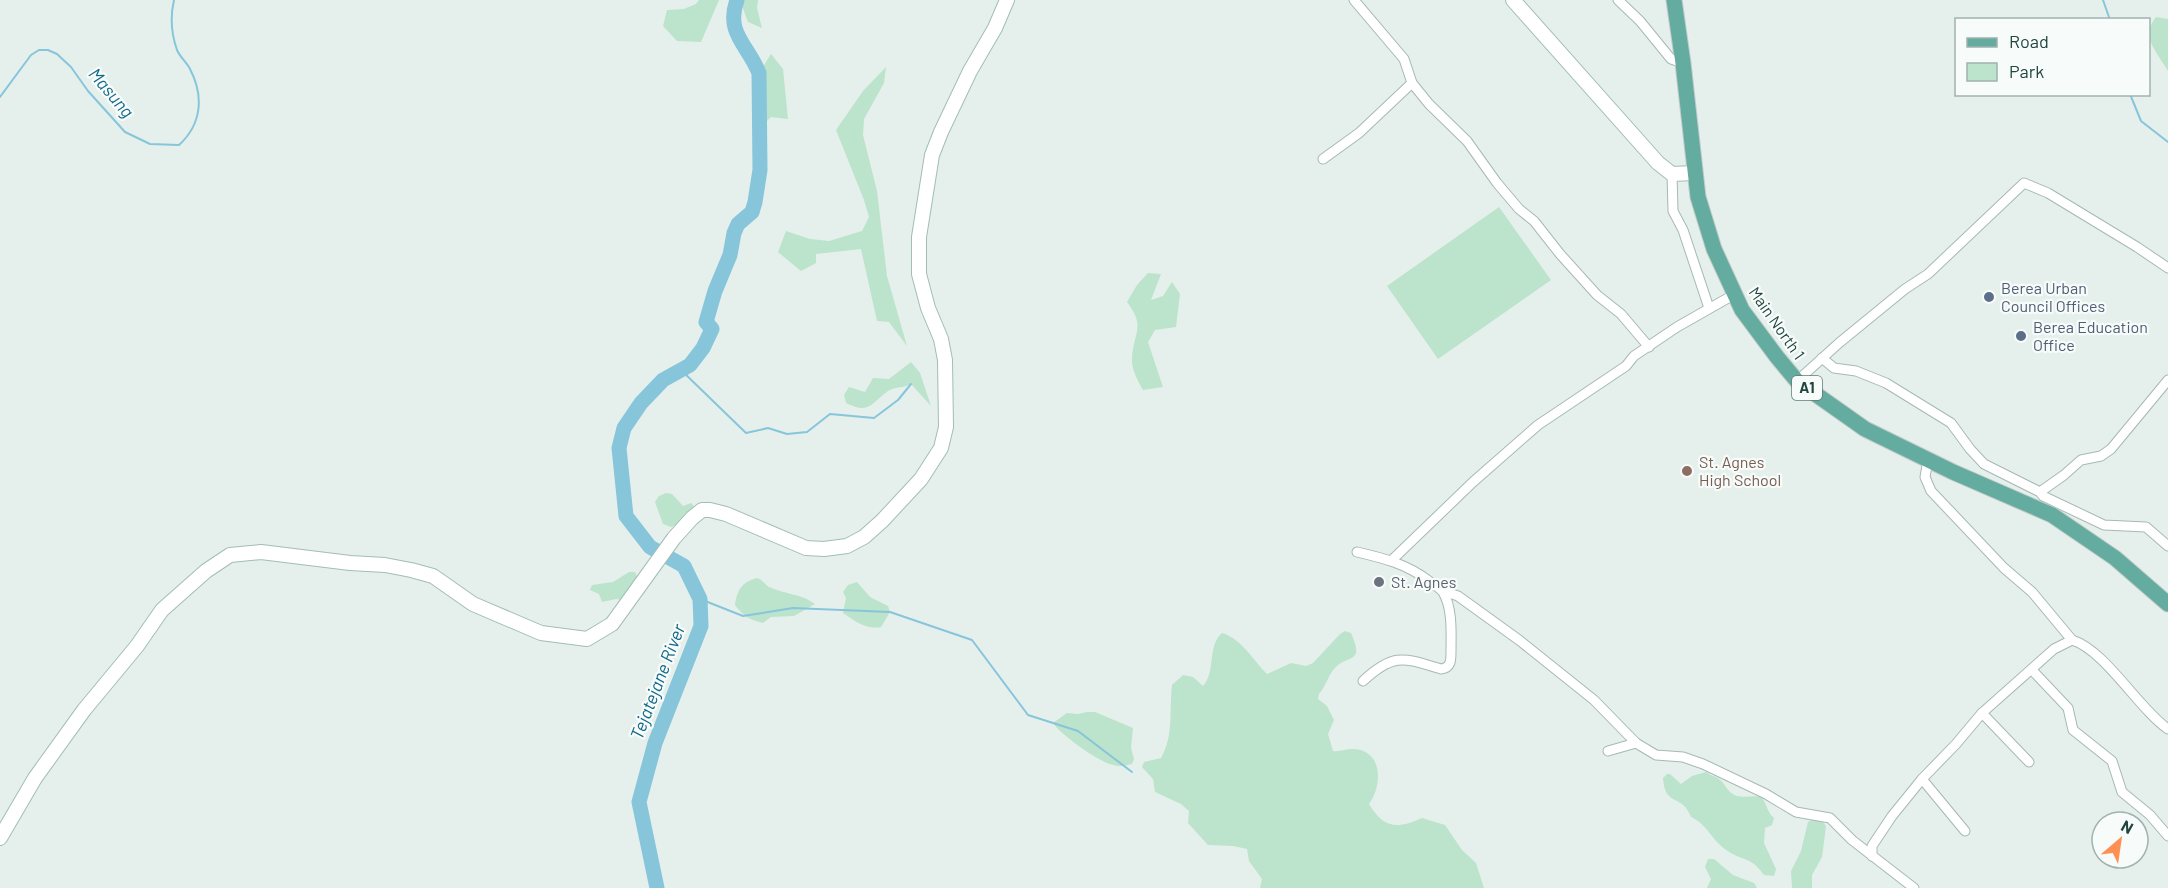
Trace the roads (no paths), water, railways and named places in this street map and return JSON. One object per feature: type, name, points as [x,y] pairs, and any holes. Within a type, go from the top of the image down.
[{"type":"main road","name":"Main North 1","points":[[1674,0],[1698,197],[1714,249],[1742,310],[1776,357],[1797,381],[1864,429],[2052,515],[2115,558],[2168,604]]},
{"type":"street","points":[[0,837],[47,761],[84,710],[137,646],[162,610],[206,571],[230,555],[261,552],[339,562],[385,565],[411,570],[433,576],[473,604],[541,633],[587,639],[612,624],[674,538],[702,510],[726,514],[806,548],[847,546],[864,537],[921,479],[941,448],[946,427],[946,379],[941,339],[928,308],[919,274],[920,228],[932,155],[970,71],[995,28],[1007,0]]},
{"type":"street","points":[[1354,0],[1404,59],[1412,83],[1429,104],[1467,141],[1519,209],[1534,221],[1597,295],[1621,314],[1649,347]]},
{"type":"street","points":[[1513,0],[1658,163],[1672,174],[1694,173]]},
{"type":"street","points":[[1618,0],[1640,21],[1671,59],[1683,63]]},
{"type":"street","points":[[1323,159],[1359,133],[1412,83]]},
{"type":"street","points":[[1672,174],[1673,211],[1683,230],[1709,308]]},
{"type":"street","points":[[1797,381],[1905,289],[1928,274],[2024,183],[2048,193],[2168,268]]},
{"type":"street","points":[[1392,560],[1473,482],[1538,424],[1626,366],[1634,356],[1735,294]]},
{"type":"street","points":[[1822,358],[1834,368],[1856,371],[1886,383],[1951,423],[1970,450],[1984,464],[2040,492],[2043,496],[2104,525],[2146,527],[2167,542]]},
{"type":"street","points":[[2040,492],[2081,460],[2101,456],[2111,449],[2168,380]]},
{"type":"street","points":[[1928,460],[1924,477],[1931,491],[2004,568],[2032,592],[2072,640],[2080,642],[2105,663],[2145,709],[2168,729]]},
{"type":"street","points":[[1357,552],[1392,560],[1419,572],[1443,591],[1458,597],[1519,640],[1594,700],[1636,743],[1656,755],[1683,757],[1703,764],[1766,794],[1796,812],[1830,818],[1872,856],[1914,888]]},
{"type":"street","points":[[1364,681],[1377,668],[1393,660],[1413,661],[1441,669],[1449,666],[1451,633],[1449,610],[1443,591]]},
{"type":"street","points":[[1872,856],[1872,846],[1892,816],[1922,778],[1956,744],[1982,713],[2054,649],[2072,640]]},
{"type":"street","points":[[2032,670],[2068,708],[2073,729],[2112,760],[2122,792],[2150,815],[2168,836]]},
{"type":"street","points":[[1982,713],[2029,762]]},
{"type":"street","points":[[1608,751],[1636,743]]},
{"type":"street","points":[[1922,778],[1965,831]]},
{"type":"waterway","name":"Masung","points":[[0,97],[31,55],[39,50],[48,50],[57,54],[71,67],[88,91],[125,132],[150,144],[179,145],[187,137],[196,119],[199,99],[189,67],[178,53],[175,44],[172,31],[174,0]]},
{"type":"waterway","name":"Tejatejane River","points":[[657,888],[639,802],[655,743],[701,626],[700,599],[684,566],[650,547],[626,516],[619,448],[624,428],[641,403],[663,380],[690,365],[703,348],[712,329],[706,322],[715,291],[730,255],[734,233],[738,224],[752,212],[755,202],[760,170],[759,73],[736,30],[734,11],[737,0]]},
{"type":"waterway","points":[[2103,0],[2109,18]]},
{"type":"waterway","points":[[2131,96],[2141,121],[2168,142]]},
{"type":"waterway","points":[[681,370],[746,433],[768,428],[787,434],[807,432],[830,414],[874,418],[898,400],[911,384]]},
{"type":"waterway","points":[[700,599],[743,616],[793,608],[890,612],[972,640],[1028,715],[1078,731],[1132,772]]},
{"type":"place","name":"Berea Urban Council Offices","points":[[1989,297]]},
{"type":"place","name":"Berea Education Office","points":[[2021,336]]},
{"type":"place","name":"St. Agnes High School","points":[[1687,471]]},
{"type":"place","name":"St. Agnes","points":[[1379,582]]}]
